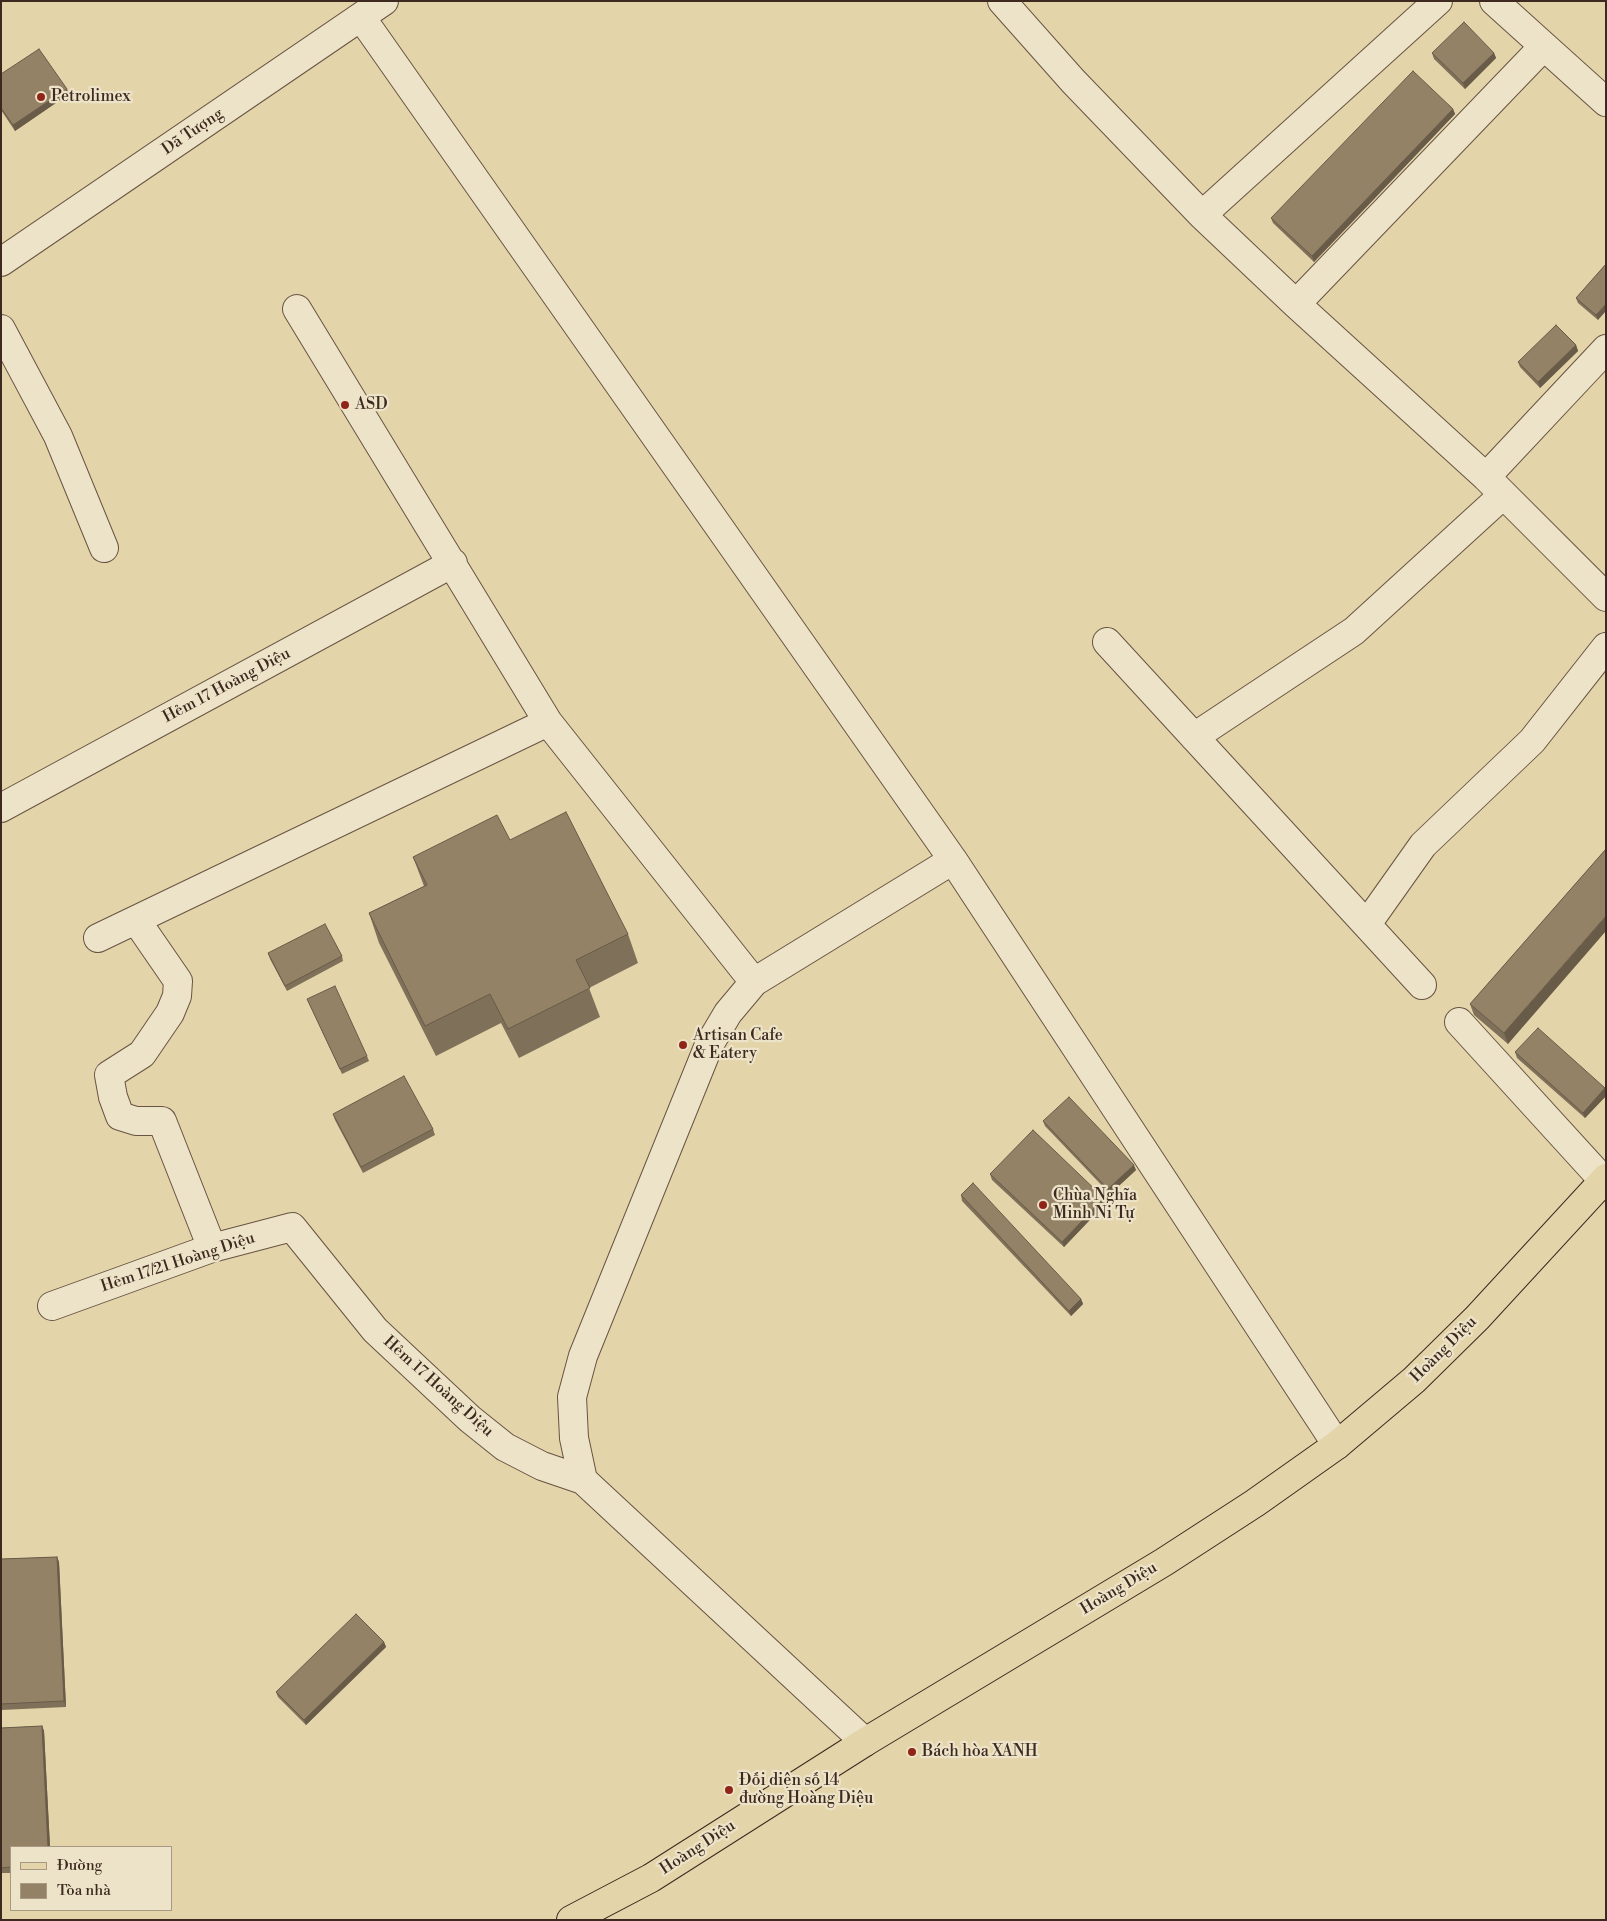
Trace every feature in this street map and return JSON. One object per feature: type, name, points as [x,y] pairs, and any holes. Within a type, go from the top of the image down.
[{"type":"main road","name":"Hoàng Diệu","points":[[571,1920],[651,1878],[865,1742],[1164,1562],[1255,1503],[1337,1444],[1414,1380],[1477,1318],[1605,1179]]},
{"type":"street","name":"Dã Tượng","points":[[1,262],[384,1]]},
{"type":"street","points":[[1002,1],[1073,81],[1202,214],[1296,304],[1495,486],[1606,597]]},
{"type":"street","points":[[1202,214],[1438,1]]},
{"type":"street","points":[[1494,1],[1606,102]]},
{"type":"street","points":[[361,18],[953,860],[1337,1444]]},
{"type":"street","points":[[1296,304],[1544,46]]},
{"type":"street","points":[[296,309],[453,563],[548,722],[754,982]]},
{"type":"street","points":[[1,329],[58,436],[104,548]]},
{"type":"street","points":[[1194,737],[1354,631],[1495,486],[1606,349]]},
{"type":"street","name":"Hẻm 17 Hoàng Diệu","points":[[1,808],[453,563]]},
{"type":"street","points":[[1107,642],[1422,985]]},
{"type":"street","points":[[1368,924],[1423,845],[1532,741],[1606,647]]},
{"type":"street","points":[[98,938],[548,722]]},
{"type":"street","points":[[865,1742],[583,1480],[574,1438],[572,1397],[583,1356],[709,1045],[728,1013],[754,982],[953,860]]},
{"type":"street","points":[[136,920],[178,981],[177,996],[170,1013],[142,1054],[109,1075],[113,1097],[120,1116],[136,1121],[162,1121],[212,1248]]},
{"type":"street","points":[[1459,1022],[1605,1179]]},
{"type":"street","name":"Hẻm 17/21 Hoàng Diệu","points":[[52,1306],[212,1248],[292,1226],[375,1330]]},
{"type":"street","name":"Hẻm 17 Hoàng Diệu","points":[[375,1330],[470,1419],[505,1447],[542,1466],[583,1480]]},
{"type":"building","points":[[1464,22],[1494,53],[1463,83],[1432,53]]},
{"type":"building","points":[[39,49],[67,89],[13,125],[1,108],[1,74]]},
{"type":"building","points":[[1413,71],[1453,109],[1312,256],[1271,218]]},
{"type":"building","points":[[1606,264],[1606,304],[1596,315],[1576,298]]},
{"type":"building","points":[[1556,325],[1576,345],[1538,382],[1518,362]]},
{"type":"building","points":[[566,812],[628,934],[576,960],[590,988],[508,1029],[490,994],[425,1026],[369,913],[427,885],[413,857],[497,815],[510,840]]},
{"type":"building","points":[[1606,849],[1606,916],[1504,1033],[1470,1004]]},
{"type":"building","points":[[325,924],[342,956],[285,986],[268,953]]},
{"type":"building","points":[[335,986],[367,1056],[340,1069],[307,999]]},
{"type":"building","points":[[1538,1028],[1605,1088],[1583,1113],[1515,1052]]},
{"type":"building","points":[[404,1076],[433,1129],[361,1167],[333,1114]]},
{"type":"building","points":[[1069,1097],[1134,1165],[1108,1189],[1043,1121]]},
{"type":"building","points":[[1033,1130],[1104,1198],[1062,1242],[990,1174]]},
{"type":"building","points":[[973,1183],[1081,1299],[1069,1311],[961,1195]]},
{"type":"building","points":[[57,1557],[64,1701],[1,1704],[1,1559]]},
{"type":"building","points":[[356,1614],[384,1642],[304,1720],[276,1692]]},
{"type":"building","points":[[42,1726],[48,1846],[10,1846],[10,1867],[1,1868],[1,1728]]},
{"type":"place","name":"Petrolimex","points":[[41,97]]},
{"type":"place","name":"ASD","points":[[345,405]]},
{"type":"place","name":"Artisan Cafe & Eatery","points":[[683,1045]]},
{"type":"place","name":"Chùa Nghĩa Minh Ni Tự","points":[[1043,1205]]},
{"type":"place","name":"Bách hòa XANH","points":[[912,1752]]},
{"type":"place","name":"Đối diện số 14 đường Hoàng Diệu","points":[[729,1790]]}]
